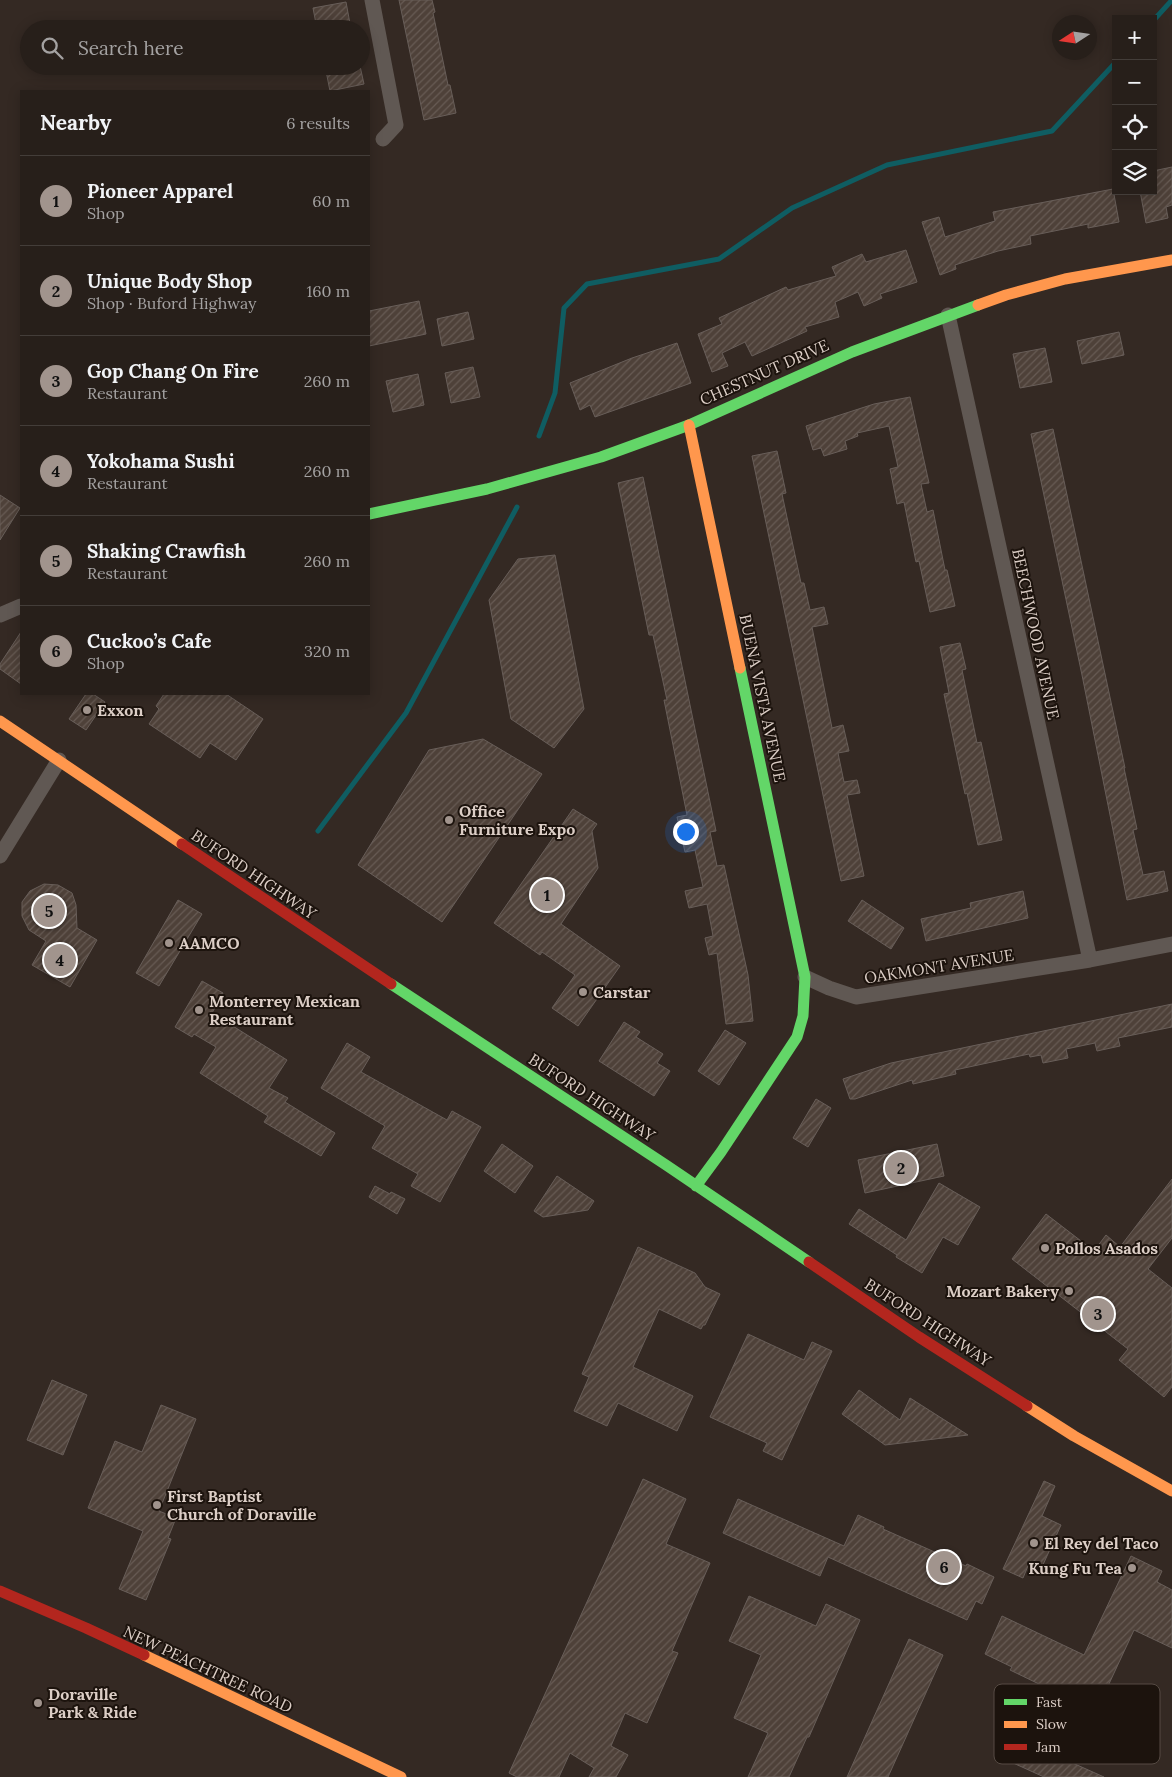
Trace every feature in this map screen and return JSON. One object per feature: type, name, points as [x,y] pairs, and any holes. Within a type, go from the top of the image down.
[{"type":"street","points":[[372,0],[396,125],[383,139]]},
{"type":"street","name":"CHESTNUT DRIVE","points":[[370,514],[487,488],[601,457],[689,425],[852,352],[1006,295],[1065,279],[1172,260]]},
{"type":"street","name":"BEECHWOOD AVENUE","points":[[948,315],[1090,960]]},
{"type":"street","name":"BUENA VISTA AVENUE","points":[[689,425],[805,977]]},
{"type":"street","points":[[0,615],[20,606]]},
{"type":"street","name":"BUFORD HIGHWAY","points":[[0,721],[369,971],[696,1186],[925,1341],[1074,1436],[1172,1492]]},
{"type":"street","points":[[0,856],[59,760]]},
{"type":"street","name":"OAKMONT AVENUE","points":[[805,977],[856,998],[1090,960],[1172,944]]},
{"type":"street","points":[[696,1186],[721,1152],[797,1037],[803,1016],[805,977]]},
{"type":"street","name":"NEW PEACHTREE ROAD","points":[[0,1591],[86,1628],[401,1777]]},
{"type":"building","points":[[399,0],[432,0],[448,85],[450,85],[456,113],[424,120]]},
{"type":"building","points":[[346,2],[349,20],[315,20],[313,8]]},
{"type":"building","points":[[327,75],[362,75],[364,84],[330,90]]},
{"type":"building","points":[[1172,167],[1172,205],[1166,207],[1168,218],[1146,223],[1141,195],[1157,195],[1157,170]]},
{"type":"building","points":[[1112,189],[1119,222],[1088,228],[1088,224],[1030,236],[1031,244],[998,251],[955,265],[956,269],[940,275],[922,222],[939,217],[945,237],[995,221],[993,212]]},
{"type":"building","points":[[906,250],[917,282],[880,294],[882,298],[864,306],[858,292],[835,302],[839,317],[805,327],[807,331],[752,356],[745,342],[722,353],[728,366],[712,372],[698,334],[722,324],[719,318],[786,287],[788,290],[836,276],[832,267],[862,254],[866,262]]},
{"type":"building","points":[[419,301],[426,334],[370,346],[370,311]]},
{"type":"building","points":[[468,312],[474,339],[442,346],[437,319]]},
{"type":"building","points":[[1119,332],[1124,355],[1082,364],[1077,341]]},
{"type":"building","points":[[677,343],[691,383],[595,417],[590,405],[580,410],[570,383],[632,358]]},
{"type":"building","points":[[1045,348],[1052,382],[1020,388],[1013,354]]},
{"type":"building","points":[[473,367],[480,397],[451,403],[445,373]]},
{"type":"building","points":[[418,374],[424,405],[393,412],[386,381]]},
{"type":"building","points":[[910,397],[929,483],[921,484],[927,512],[933,510],[945,570],[947,570],[955,606],[930,612],[919,561],[916,562],[904,502],[897,504],[890,469],[898,467],[889,426],[857,433],[858,436],[845,441],[847,449],[824,456],[821,448],[813,450],[806,426],[874,404]]},
{"type":"building","points":[[1053,429],[1125,768],[1137,829],[1133,830],[1143,875],[1164,871],[1168,891],[1127,900],[1031,434]]},
{"type":"building","points":[[777,451],[786,493],[782,494],[801,583],[804,583],[810,610],[824,607],[828,624],[812,627],[832,728],[843,725],[849,751],[838,753],[844,782],[857,780],[860,793],[847,795],[864,876],[841,881],[752,456]]},
{"type":"building","points":[[643,477],[716,831],[710,832],[717,866],[724,865],[748,975],[753,1021],[726,1024],[717,953],[709,955],[705,938],[713,936],[707,904],[689,908],[685,891],[703,887],[695,850],[685,852],[677,817],[687,815],[664,700],[667,700],[653,635],[649,635],[618,483]]},
{"type":"building","points":[[0,495],[20,508],[0,540]]},
{"type":"building","points":[[555,555],[584,709],[554,748],[511,719],[489,600],[518,559]]},
{"type":"building","points":[[20,634],[20,683],[0,669],[0,664]]},
{"type":"building","points":[[960,643],[966,669],[962,670],[977,743],[981,742],[1002,840],[978,845],[944,694],[949,693],[940,647]]},
{"type":"building","name":"Exxon","points":[[85,695],[94,695],[105,702],[86,730],[69,719]]},
{"type":"building","points":[[163,695],[227,695],[263,719],[236,760],[210,743],[200,758],[149,724],[159,709],[156,706]]},
{"type":"building","name":"Office Furniture Expo","points":[[483,739],[542,774],[442,922],[358,865],[429,750]]},
{"type":"building","points":[[573,809],[597,824],[592,831],[598,868],[561,924],[620,966],[578,1026],[552,1008],[575,975],[542,952],[540,955],[494,923]]},
{"type":"building","points":[[44,884],[58,885],[72,893],[76,905],[77,928],[97,940],[70,987],[32,965],[46,941],[29,930],[22,916],[22,902],[30,891]]},
{"type":"building","points":[[1023,891],[1028,918],[926,941],[921,919],[971,908],[970,903]]},
{"type":"building","name":"AAMCO","points":[[178,900],[202,914],[159,986],[136,973]]},
{"type":"building","points":[[862,900],[904,928],[891,949],[848,921]]},
{"type":"building","points":[[202,981],[223,993],[212,1013],[287,1060],[269,1088],[288,1098],[285,1102],[335,1133],[321,1156],[264,1122],[268,1116],[200,1073],[216,1047],[194,1034],[192,1037],[175,1027]]},
{"type":"building","points":[[1172,1004],[1172,1027],[1118,1038],[1120,1046],[1097,1051],[1095,1043],[1066,1049],[1068,1058],[1043,1063],[1041,1055],[1030,1057],[1029,1054],[955,1070],[956,1074],[913,1084],[912,1080],[855,1099],[850,1099],[843,1079],[891,1063]]},
{"type":"building","points":[[624,1022],[640,1032],[636,1037],[663,1054],[657,1063],[670,1071],[654,1096],[599,1061]]},
{"type":"building","points":[[725,1030],[746,1043],[719,1085],[698,1071]]},
{"type":"building","points":[[347,1043],[370,1057],[361,1072],[447,1120],[452,1111],[481,1127],[440,1202],[411,1186],[418,1174],[372,1148],[385,1126],[321,1088]]},
{"type":"building","points":[[816,1099],[831,1108],[808,1147],[793,1138]]},
{"type":"building","points":[[502,1144],[533,1166],[515,1193],[484,1171]]},
{"type":"building","points":[[937,1144],[944,1176],[865,1193],[858,1160]]},
{"type":"building","points":[[557,1176],[594,1201],[588,1210],[543,1217],[534,1211]]},
{"type":"building","points":[[1172,1179],[1172,1238],[1148,1269],[1172,1288],[1172,1387],[1164,1397],[1119,1360],[1128,1349],[1012,1259],[1046,1214],[1094,1251],[1106,1235],[1120,1247]]},
{"type":"building","points":[[939,1183],[980,1207],[958,1245],[943,1237],[922,1273],[849,1224],[859,1209],[906,1240]]},
{"type":"building","points":[[375,1186],[405,1199],[397,1214],[369,1197]]},
{"type":"building","points":[[638,1247],[695,1273],[705,1287],[720,1294],[705,1325],[701,1329],[659,1309],[633,1367],[693,1396],[677,1431],[618,1403],[607,1426],[574,1411],[589,1377],[582,1374]]},
{"type":"building","points":[[748,1334],[804,1360],[812,1342],[832,1351],[782,1460],[763,1451],[767,1443],[710,1417]]},
{"type":"building","points":[[52,1380],[87,1395],[63,1455],[27,1440]]},
{"type":"building","points":[[859,1390],[900,1420],[910,1398],[968,1435],[885,1445],[842,1414]]},
{"type":"building","points":[[161,1405],[196,1419],[159,1511],[176,1518],[168,1538],[171,1539],[146,1600],[119,1589],[143,1531],[88,1508],[115,1441],[142,1452]]},
{"type":"building","points":[[643,1479],[686,1499],[666,1544],[710,1563],[672,1651],[678,1653],[647,1723],[625,1713],[611,1746],[628,1755],[616,1777],[589,1777],[594,1768],[570,1753],[559,1777],[517,1777],[509,1773]]},
{"type":"building","name":"El Rey del Taco","points":[[1044,1481],[1055,1486],[1042,1516],[1061,1525],[1042,1567],[1030,1561],[1023,1578],[1003,1569]]},
{"type":"building","points":[[738,1499],[844,1546],[858,1515],[884,1527],[883,1529],[994,1577],[982,1604],[976,1601],[967,1620],[828,1557],[820,1576],[723,1533]]},
{"type":"building","points":[[1131,1556],[1162,1571],[1157,1582],[1172,1590],[1172,1648],[1134,1630],[1109,1684],[1039,1684],[1010,1670],[1012,1667],[985,1654],[1002,1616],[1084,1655]]},
{"type":"building","points":[[749,1596],[816,1626],[826,1604],[860,1620],[809,1737],[807,1737],[789,1777],[748,1777],[768,1733],[734,1718],[761,1655],[729,1641]]},
{"type":"building","points":[[909,1639],[943,1655],[888,1777],[847,1777]]},
{"type":"building","points":[[1015,1764],[1075,1764],[1104,1777],[1044,1777]]},
{"type":"waterway","points":[[1157,17],[1172,0]]},
{"type":"waterway","points":[[539,436],[555,393],[564,308],[587,284],[719,259],[792,208],[887,165],[1052,131],[1112,66]]},
{"type":"waterway","points":[[318,831],[406,713],[517,507]]},
{"type":"traffic: fast","points":[[370,514],[487,489],[601,457],[689,425],[852,352],[978,305]]},
{"type":"traffic: fast","points":[[696,1186],[721,1152],[797,1037],[803,1016],[805,977],[740,668]]},
{"type":"traffic: fast","points":[[391,984],[666,1165],[809,1262]]},
{"type":"traffic: slow","points":[[978,305],[1006,295],[1065,279],[1172,260]]},
{"type":"traffic: slow","points":[[689,425],[740,668]]},
{"type":"traffic: slow","points":[[0,721],[182,844]]},
{"type":"traffic: slow","points":[[1027,1406],[1074,1436],[1172,1491]]},
{"type":"traffic: slow","points":[[144,1655],[401,1777]]},
{"type":"traffic: jam","points":[[182,844],[391,984]]},
{"type":"traffic: jam","points":[[809,1262],[919,1337],[1027,1406]]},
{"type":"traffic: jam","points":[[0,1591],[144,1655]]},
{"type":"place","name":"Exxon","points":[[87,710]]},
{"type":"place","name":"Office Furniture Expo","points":[[449,820]]},
{"type":"place","name":"Pioneer Apparel","points":[[547,895]]},
{"type":"place","name":"Shaking Crawfish","points":[[49,911]]},
{"type":"place","name":"AAMCO","points":[[169,943]]},
{"type":"place","name":"Yokohama Sushi","points":[[60,960]]},
{"type":"place","name":"Carstar","points":[[583,992]]},
{"type":"place","name":"Monterrey Mexican Restaurant","points":[[199,1010]]},
{"type":"place","name":"Unique Body Shop","points":[[901,1168]]},
{"type":"place","name":"Pollos Asados","points":[[1045,1248]]},
{"type":"place","name":"Mozart Bakery","points":[[1069,1291]]},
{"type":"place","name":"Gop Chang On Fire","points":[[1098,1314]]},
{"type":"place","name":"First Baptist Church of Doraville","points":[[157,1505]]},
{"type":"place","name":"El Rey del Taco","points":[[1034,1543]]},
{"type":"place","name":"Cuckoo’s Cafe","points":[[944,1567]]},
{"type":"place","name":"Kung Fu Tea","points":[[1132,1568]]},
{"type":"place","name":"Doraville Park & Ride","points":[[38,1703]]}]
